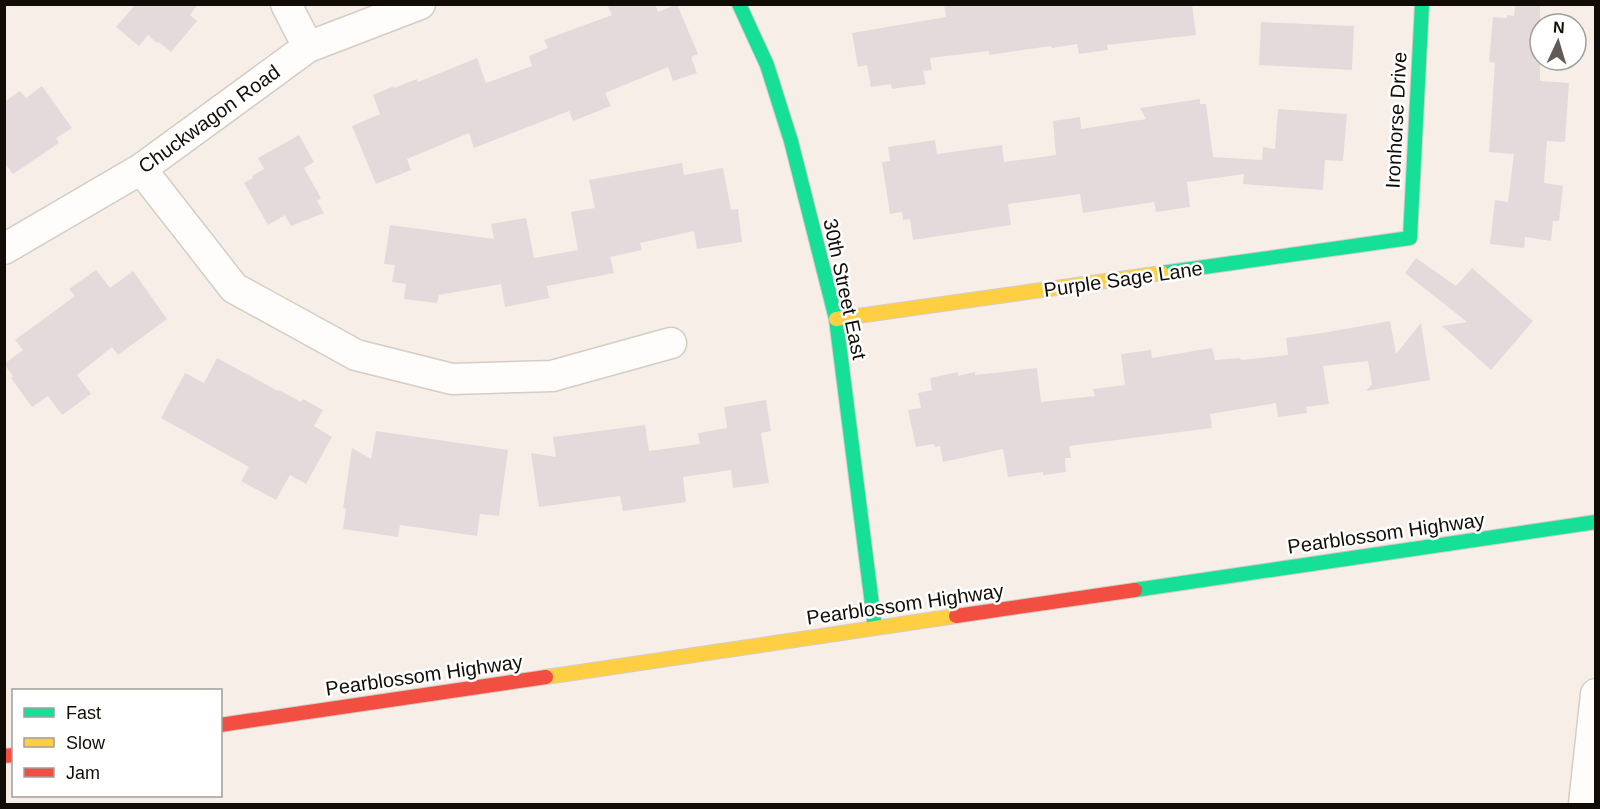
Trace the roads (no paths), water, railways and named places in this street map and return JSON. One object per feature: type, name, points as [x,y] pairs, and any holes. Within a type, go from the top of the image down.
[{"type":"street","points":[[286,4],[308,48]]},
{"type":"street","name":"Chuckwagon Road","points":[[4,249],[141,169],[308,48],[420,4]]},
{"type":"street","name":"30th Street East","points":[[739,4],[767,65],[791,141],[836,319],[875,628]]},
{"type":"street","name":"Ironhorse Drive","points":[[1410,238],[1422,4]]},
{"type":"street","points":[[141,169],[234,288],[356,355],[452,379],[552,376],[671,343]]},
{"type":"street","name":"Purple Sage Lane","points":[[836,319],[1410,238]]},
{"type":"street","name":"Pearblossom Highway","points":[[222,724],[1596,522]]},
{"type":"street","points":[[1584,804],[1596,694]]}]
